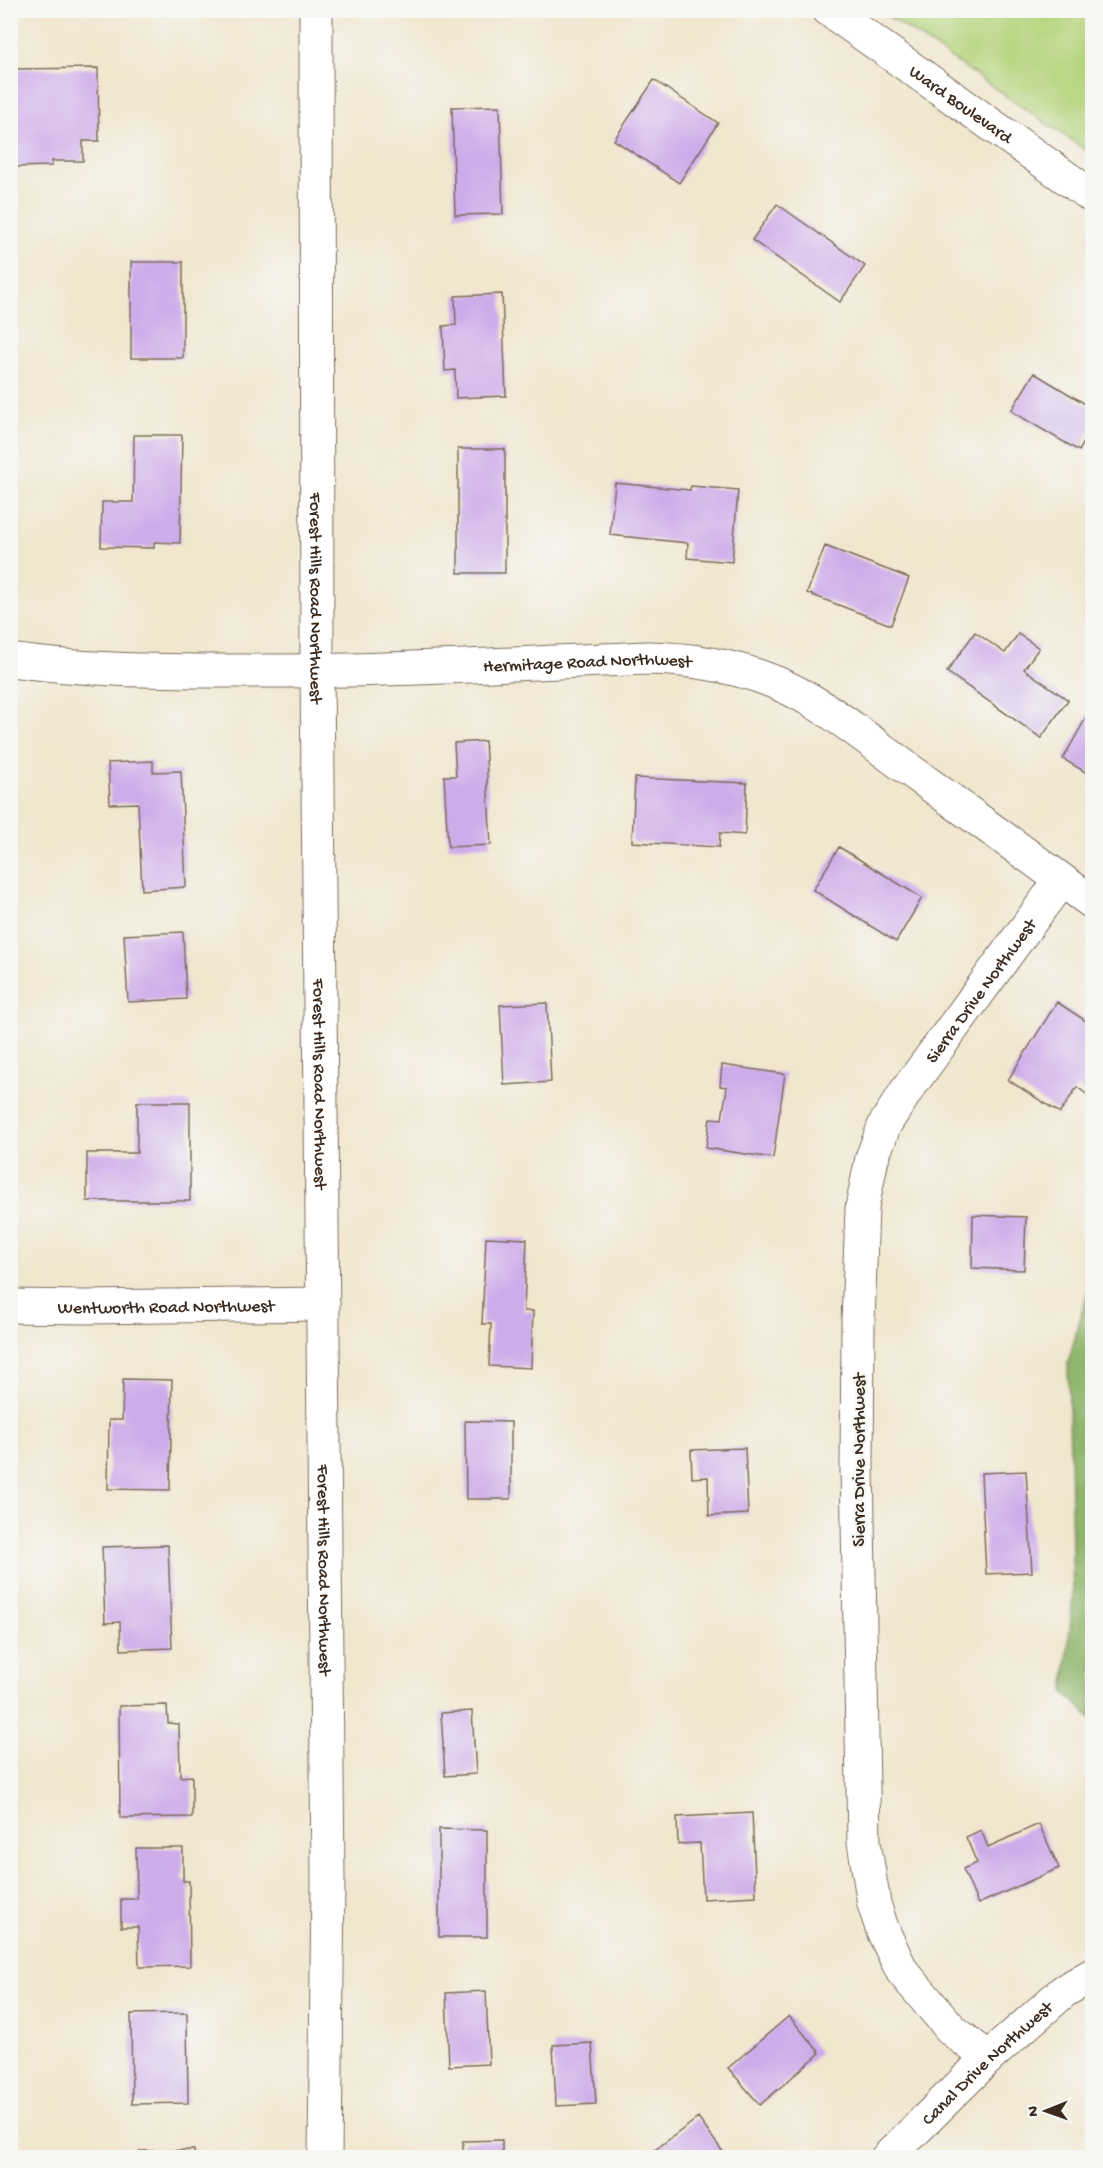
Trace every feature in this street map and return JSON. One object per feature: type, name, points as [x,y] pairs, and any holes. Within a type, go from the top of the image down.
[{"type":"street","name":"Forest Hills Road Northwest","points":[[316,10],[317,672],[328,1867],[325,2157]]},
{"type":"street","name":"Ward Boulevard","points":[[829,10],[1092,196]]},
{"type":"street","name":"Hermitage Road Northwest","points":[[10,660],[146,671],[317,672],[649,658],[691,659],[726,666],[763,677],[798,692],[847,724],[1092,902]]},
{"type":"street","name":"Sierra Drive Northwest","points":[[988,2058],[952,2030],[902,1971],[883,1931],[874,1904],[864,1842],[857,1467],[862,1208],[872,1158],[885,1124],[907,1090],[1061,880]]},
{"type":"street","name":"Wentworth Road Northwest","points":[[10,1306],[323,1304]]},
{"type":"street","name":"Canal Drive Northwest","points":[[886,2157],[988,2058],[1064,1991],[1092,1975]]},
{"type":"path","points":[[1066,10],[1092,12]]},
{"type":"green space","points":[[881,11],[1092,11],[1092,154]]},
{"type":"green space","points":[[1092,1276],[1092,1719],[1064,1692],[1073,1596],[1068,1363]]},
{"type":"building","points":[[98,68],[99,141],[83,141],[83,161],[52,161],[52,166],[13,167],[12,69]]},
{"type":"building","points":[[654,80],[718,123],[679,183],[614,140]]},
{"type":"building","points":[[500,106],[503,214],[455,215],[452,107]]},
{"type":"building","points":[[777,204],[865,266],[840,302],[752,240]]},
{"type":"building","points":[[131,262],[183,262],[183,358],[131,358]]},
{"type":"building","points":[[502,294],[506,396],[456,398],[455,370],[445,371],[443,326],[456,325],[455,296]]},
{"type":"building","points":[[1034,373],[1092,408],[1092,428],[1079,451],[1011,411]]},
{"type":"building","points":[[134,435],[182,435],[180,543],[154,542],[154,548],[101,547],[102,502],[133,502]]},
{"type":"building","points":[[458,449],[505,449],[505,573],[458,573]]},
{"type":"building","points":[[615,483],[690,490],[691,486],[738,490],[732,562],[687,558],[688,543],[610,535]]},
{"type":"building","points":[[825,546],[909,578],[891,625],[807,593]]},
{"type":"building","points":[[975,632],[1005,653],[1018,634],[1039,648],[1024,669],[1068,700],[1041,738],[947,672]]},
{"type":"building","points":[[1092,707],[1092,776],[1063,759]]},
{"type":"building","points":[[485,741],[491,845],[448,847],[444,776],[456,776],[454,743]]},
{"type":"building","points":[[153,761],[153,772],[181,771],[186,887],[142,890],[138,803],[110,804],[108,763]]},
{"type":"building","points":[[635,778],[747,783],[745,835],[720,833],[719,847],[632,842]]},
{"type":"building","points":[[839,847],[922,898],[896,942],[813,890]]},
{"type":"building","points":[[183,932],[186,999],[128,1002],[124,935]]},
{"type":"building","points":[[1057,1002],[1092,1025],[1092,1098],[1077,1087],[1060,1113],[1008,1080]]},
{"type":"building","points":[[547,1003],[551,1082],[504,1085],[500,1005]]},
{"type":"building","points":[[722,1065],[785,1074],[773,1158],[706,1148],[710,1118],[722,1119],[727,1087],[720,1086]]},
{"type":"building","points":[[137,1102],[190,1102],[190,1201],[87,1201],[87,1153],[137,1153]]},
{"type":"building","points":[[973,1215],[1026,1217],[1024,1270],[972,1268]]},
{"type":"building","points":[[486,1237],[527,1239],[524,1311],[533,1311],[531,1368],[489,1366],[491,1324],[482,1324]]},
{"type":"building","points":[[123,1379],[172,1380],[170,1490],[108,1489],[109,1420],[122,1420]]},
{"type":"building","points":[[465,1421],[511,1422],[511,1499],[466,1499]]},
{"type":"building","points":[[745,1448],[748,1514],[709,1516],[708,1477],[692,1478],[691,1450]]},
{"type":"building","points":[[1026,1471],[1032,1572],[986,1574],[981,1473]]},
{"type":"building","points":[[168,1545],[172,1648],[121,1650],[120,1622],[105,1623],[102,1547]]},
{"type":"building","points":[[167,1705],[168,1723],[179,1724],[180,1777],[192,1776],[192,1817],[120,1818],[119,1706]]},
{"type":"building","points":[[472,1711],[476,1774],[445,1776],[441,1713]]},
{"type":"building","points":[[752,1813],[756,1896],[703,1899],[700,1843],[678,1844],[677,1817]]},
{"type":"building","points":[[1039,1824],[1059,1868],[978,1904],[963,1869],[977,1863],[966,1837],[981,1830],[988,1847]]},
{"type":"building","points":[[439,1829],[487,1830],[487,1937],[439,1937]]},
{"type":"building","points":[[136,1848],[183,1848],[183,1881],[189,1881],[190,1966],[139,1967],[138,1927],[121,1927],[121,1899],[137,1899]]},
{"type":"building","points":[[486,1991],[489,2064],[449,2066],[446,1993]]},
{"type":"building","points":[[187,2013],[188,2103],[132,2104],[131,2014]]},
{"type":"building","points":[[789,2016],[820,2053],[760,2105],[728,2068]]},
{"type":"building","points":[[592,2043],[596,2104],[556,2106],[553,2045]]},
{"type":"building","points":[[698,2118],[726,2156],[644,2158]]},
{"type":"building","points":[[502,2140],[502,2158],[463,2158],[463,2141]]},
{"type":"building","points":[[194,2150],[194,2158],[140,2158],[140,2151]]}]
